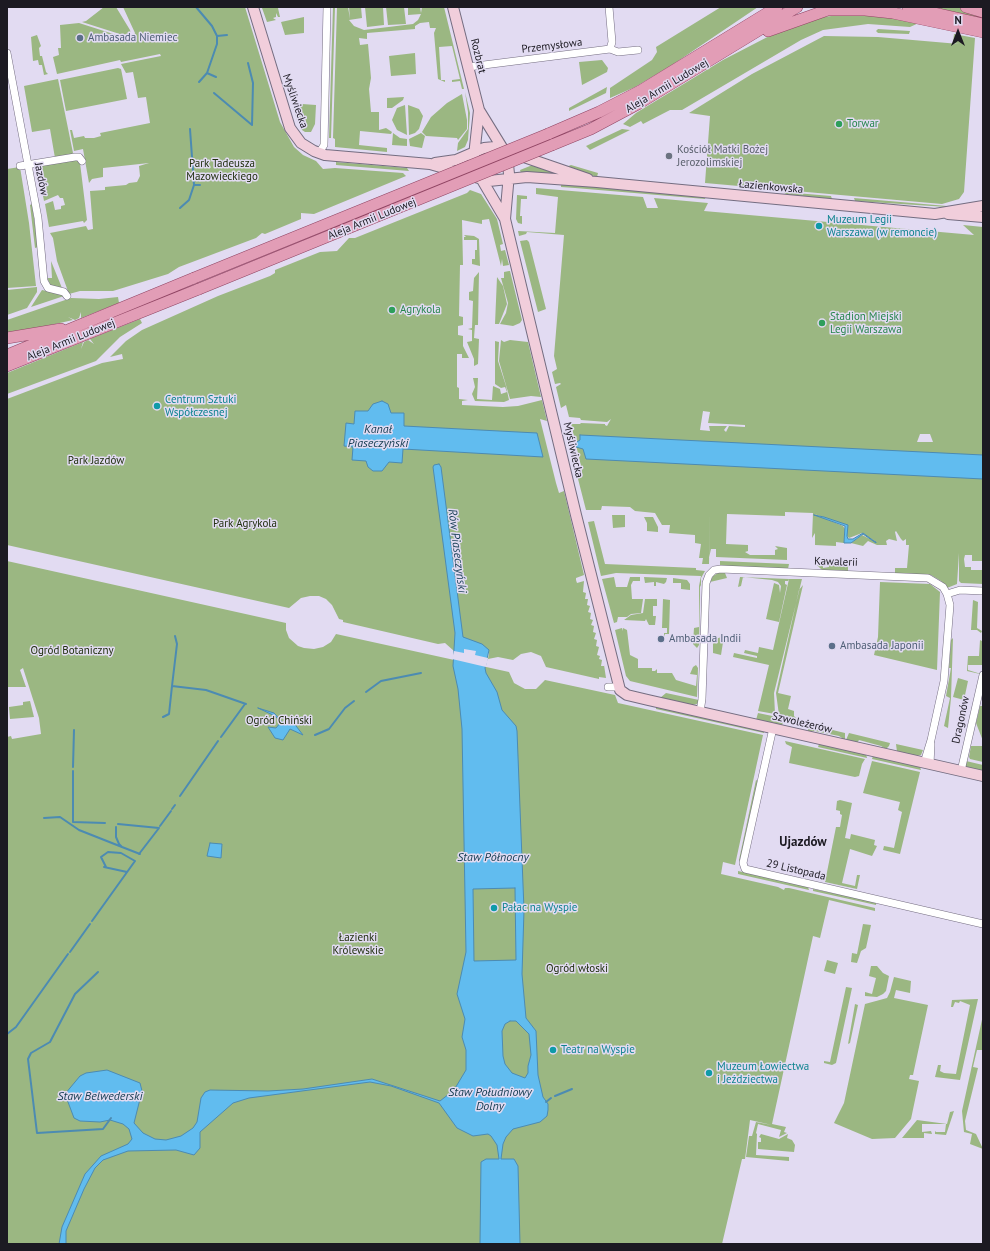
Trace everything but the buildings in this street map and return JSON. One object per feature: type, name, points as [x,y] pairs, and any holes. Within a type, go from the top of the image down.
[{"type":"main road","points":[[726,45],[764,7]]},
{"type":"main road","points":[[726,45],[778,7]]},
{"type":"main road","points":[[726,45],[797,7]]},
{"type":"main road","points":[[966,7],[983,12]]},
{"type":"main road","points":[[726,45],[831,8],[909,10],[983,24]]},
{"type":"main road","points":[[909,10],[983,32]]},
{"type":"main road","name":"Aleja Armii Ludowej","points":[[7,355],[548,134],[626,98],[726,45]]},
{"type":"main road","name":"Aleja Armii Ludowej","points":[[7,366],[552,145],[616,116],[726,45]]},
{"type":"main road","points":[[7,338],[47,330],[76,327]]},
{"type":"street","name":"Myśliwiecka","points":[[253,7],[290,128],[301,143],[320,153],[334,157],[430,164],[480,179],[505,218]]},
{"type":"street","points":[[320,153],[324,145],[328,7]]},
{"type":"street","name":"Rozbrat","points":[[453,7],[479,110],[503,149]]},
{"type":"street","points":[[609,7],[612,42],[610,49]]},
{"type":"street","name":"Przemysłowa","points":[[468,67],[610,49],[618,52],[638,50]]},
{"type":"street","name":"Jazdów","points":[[7,53],[24,166],[38,218],[45,284],[48,288],[64,292],[67,296]]},
{"type":"street","name":"Rozbrat","points":[[474,152],[479,110]]},
{"type":"street","points":[[488,147],[503,149],[508,164],[508,179],[492,181],[480,179],[474,164],[474,152],[488,147]]},
{"type":"street","name":"Łazienkowska","points":[[503,149],[597,182]]},
{"type":"street","name":"Myśliwiecka","points":[[430,164],[456,160],[474,152]]},
{"type":"street","points":[[24,166],[81,159]]},
{"type":"street","name":"Łazienkowska","points":[[508,179],[527,177],[597,182],[750,198],[983,217]]},
{"type":"street","name":"Myśliwiecka","points":[[508,179],[505,218],[613,687]]},
{"type":"street","name":"Łazienkowska","points":[[943,213],[957,209],[983,206]]},
{"type":"street","name":"Kawalerii","points":[[700,712],[703,693],[706,583],[709,575],[714,570],[721,569],[924,577],[937,582],[947,594]]},
{"type":"street","points":[[927,763],[946,666],[950,605],[947,594],[960,590],[983,590]]},
{"type":"street","name":"Dragonów","points":[[961,771],[983,675]]},
{"type":"street","name":"Szwoleżerów","points":[[613,687],[628,695],[983,776]]},
{"type":"street","name":"29 Listopada","points":[[773,728],[743,863],[745,869],[983,924]]},
{"type":"green space","points":[[104,7],[116,7],[130,30],[131,35],[126,36],[82,22],[86,21]]},
{"type":"green space","name":"Park Tadeusza Mazowieckiego","points":[[123,7],[245,7],[280,122],[294,147],[303,155],[316,161],[323,169],[335,168],[403,173],[406,176],[314,214],[301,213],[301,219],[265,234],[262,233],[256,238],[179,267],[168,274],[113,291],[80,291],[69,294],[57,261],[53,238],[50,233],[86,226],[88,230],[93,229],[90,191],[105,190],[105,187],[126,185],[137,182],[140,176],[139,166],[149,163],[103,168],[103,177],[92,179],[89,183],[83,149],[74,151],[70,130],[72,130],[74,138],[84,136],[85,138],[94,138],[101,136],[100,133],[150,123],[146,97],[138,98],[133,72],[126,73],[121,64],[161,56],[160,54],[121,62],[120,60],[57,74],[53,57],[59,55],[58,48],[61,48],[60,25],[79,23],[129,39],[133,37],[135,33]]},
{"type":"green space","points":[[280,7],[278,8],[280,17],[278,17],[276,13],[276,17],[273,18],[276,20],[267,22],[262,8]]},
{"type":"green space","points":[[333,7],[335,7],[331,138],[329,138]]},
{"type":"green space","points":[[337,7],[348,7],[350,19],[349,7],[361,7],[362,18],[349,20],[354,26],[364,30],[413,24],[418,20],[421,14],[408,15],[408,7],[420,7],[421,13],[422,7],[444,7],[464,89],[462,89],[460,81],[452,82],[452,80],[460,79],[452,46],[439,47],[441,80],[445,80],[445,82],[438,79],[434,33],[436,28],[430,28],[429,22],[420,23],[415,26],[415,29],[367,33],[367,39],[359,38],[360,45],[368,44],[371,78],[369,89],[371,112],[379,112],[379,130],[386,128],[392,132],[391,134],[360,131],[359,145],[387,148],[387,152],[335,147],[335,139],[333,138]]},
{"type":"green space","points":[[365,7],[383,7],[384,25],[367,27]]},
{"type":"green space","points":[[386,7],[404,7],[406,24],[388,25]]},
{"type":"green space","points":[[721,7],[758,7],[672,65],[635,87],[610,98],[610,88],[652,60],[657,52],[656,47]]},
{"type":"green space","points":[[942,7],[959,7],[980,16],[980,19],[939,10]]},
{"type":"green space","points":[[860,13],[921,22],[910,27],[868,24],[823,30],[801,40],[682,110],[670,110],[643,124],[641,121],[630,127],[623,124],[636,113],[723,60],[779,31],[822,17]]},
{"type":"green space","points":[[304,17],[304,33],[285,35],[281,22]]},
{"type":"green space","points":[[878,29],[910,31],[909,34],[878,33],[876,31]]},
{"type":"green space","name":"Torwar","points":[[954,34],[975,38],[964,192],[959,199],[942,204],[705,183],[710,116],[689,113],[752,74],[824,36],[878,37],[959,44],[953,43]]},
{"type":"green space","points":[[37,35],[41,46],[39,48],[40,56],[42,56],[46,72],[48,74],[44,75],[42,65],[39,65],[38,60],[33,61],[31,37]]},
{"type":"green space","points":[[415,53],[416,74],[391,76],[389,56]]},
{"type":"green space","points":[[602,60],[608,68],[607,72],[582,85],[579,62]]},
{"type":"green space","points":[[118,68],[121,69],[127,99],[66,111],[60,80]]},
{"type":"green space","points":[[58,79],[73,153],[72,155],[55,158],[50,129],[32,132],[24,86]]},
{"type":"green space","points":[[607,87],[606,93],[569,111],[569,108]]},
{"type":"green space","points":[[465,92],[470,113],[468,140],[465,147],[457,151],[458,143],[468,129],[468,112]]},
{"type":"green space","points":[[462,94],[467,120],[467,129],[458,140],[457,138],[426,136],[422,132],[431,117],[447,103]]},
{"type":"green space","points":[[404,97],[403,100],[392,108],[387,108],[387,98]]},
{"type":"green space","points":[[302,104],[316,105],[315,124],[311,132],[305,132],[302,130],[297,120],[293,107]]},
{"type":"green space","points":[[405,105],[407,135],[397,130],[392,120],[397,108]]},
{"type":"green space","points":[[408,105],[419,109],[423,116],[419,129],[415,133],[409,135]]},
{"type":"green space","points":[[622,129],[630,130],[590,150],[586,146]]},
{"type":"green space","points":[[393,133],[400,138],[407,139],[407,146],[392,145]]},
{"type":"green space","points":[[421,133],[425,136],[422,148],[410,146],[409,139]]},
{"type":"green space","points":[[75,158],[80,163],[87,220],[84,223],[83,221],[49,227],[45,204],[53,201],[55,210],[61,209],[61,206],[65,205],[63,198],[60,198],[58,195],[44,201],[37,164]]},
{"type":"green space","points":[[336,162],[407,168],[409,171],[336,165]]},
{"type":"green space","points":[[535,164],[572,176],[521,173],[520,170]]},
{"type":"green space","points":[[571,165],[598,173],[597,177],[566,167]]},
{"type":"green space","points":[[20,167],[29,223],[36,286],[7,288],[7,169]]},
{"type":"green space","points":[[561,184],[706,196],[705,199],[561,187]]},
{"type":"green space","points":[[536,188],[643,197],[647,208],[658,208],[654,198],[708,203],[704,211],[974,235],[963,225],[983,227],[983,561],[972,561],[972,555],[965,555],[964,559],[965,567],[971,567],[971,570],[983,570],[983,584],[961,583],[959,581],[959,553],[957,584],[947,588],[941,581],[931,575],[895,573],[895,568],[907,568],[909,545],[906,545],[906,539],[903,541],[896,531],[897,541],[889,539],[886,541],[887,545],[877,545],[868,541],[863,546],[851,543],[862,535],[876,542],[862,533],[849,538],[847,536],[847,525],[814,514],[843,526],[845,529],[844,543],[836,542],[836,546],[815,545],[815,533],[812,538],[813,513],[785,512],[785,516],[727,514],[726,544],[748,545],[748,551],[745,552],[750,555],[775,555],[775,550],[778,549],[775,546],[787,548],[787,560],[716,557],[716,549],[711,549],[709,564],[702,564],[703,558],[699,558],[701,544],[695,543],[695,535],[669,533],[670,525],[662,525],[655,513],[635,511],[630,507],[602,506],[601,510],[586,510],[577,475],[582,470],[571,424],[605,424],[607,426],[611,419],[607,422],[581,420],[580,418],[569,417],[566,405],[561,408],[556,387],[561,384],[555,384],[552,372],[557,369],[554,356],[564,235],[527,232],[526,234],[519,236],[518,231],[555,233],[558,197],[536,194]],"holes":[[[703,411],[710,412],[708,423],[745,425],[745,427],[729,426],[726,432],[724,430],[727,426],[709,426],[710,431],[700,430]],[[920,434],[930,434],[933,442],[917,442]]]},
{"type":"green space","points":[[470,190],[481,194],[497,219],[503,244],[500,245],[501,251],[505,250],[509,265],[503,266],[502,259],[501,266],[489,219],[482,220],[482,224],[462,220],[463,265],[460,265],[459,316],[463,317],[463,325],[458,326],[458,335],[463,336],[463,346],[469,358],[462,358],[462,354],[457,354],[457,387],[459,388],[459,399],[468,400],[462,401],[462,405],[503,407],[518,406],[542,400],[547,421],[540,419],[559,493],[564,491],[584,575],[576,578],[576,580],[577,583],[584,581],[583,592],[586,593],[585,599],[588,599],[587,605],[590,606],[588,612],[591,613],[590,619],[593,620],[591,625],[594,626],[593,632],[596,633],[594,639],[597,640],[596,646],[599,647],[597,655],[600,656],[599,659],[602,660],[601,666],[604,665],[606,678],[599,677],[599,679],[546,667],[541,656],[531,652],[521,654],[513,660],[498,657],[488,659],[489,653],[455,646],[454,651],[445,643],[438,644],[343,622],[343,620],[339,619],[332,605],[326,599],[319,596],[301,598],[289,608],[7,545],[7,399],[102,363],[123,359],[122,354],[110,357],[126,341],[142,330],[218,296],[270,276],[275,273],[275,270],[320,252],[337,251],[349,238],[355,238],[467,193]]},
{"type":"green space","points":[[784,192],[831,196],[832,199],[786,195]]},
{"type":"green space","points":[[517,195],[527,196],[527,199],[521,199],[520,216],[522,216],[522,224],[518,223],[516,219]]},
{"type":"green space","points":[[854,198],[947,206],[947,207],[855,201]]},
{"type":"green space","points":[[32,204],[38,247],[35,248],[30,205]]},
{"type":"green space","points":[[464,235],[474,236],[479,239],[480,266],[472,264],[472,259],[475,259],[475,250],[477,250],[477,240],[464,240],[464,237],[466,237]]},
{"type":"green space","points":[[527,240],[529,242],[546,309],[538,312],[520,241]]},
{"type":"green space","points":[[51,261],[62,288],[51,286],[47,278],[52,278]]},
{"type":"green space","points":[[510,271],[522,320],[520,323],[513,326],[500,324],[506,313],[508,303],[501,278],[504,278],[504,272]]},
{"type":"green space","points":[[479,272],[478,325],[475,325],[474,338],[479,339],[478,364],[474,366],[474,359],[467,342],[472,341],[472,330],[468,329],[472,328],[473,301],[469,300],[469,292],[473,291],[474,278]]},
{"type":"green space","points":[[497,277],[503,286],[507,304],[499,324],[495,324]]},
{"type":"green space","points":[[37,287],[37,292],[27,308],[7,315],[7,290]]},
{"type":"green space","points":[[42,290],[60,294],[64,296],[31,307]]},
{"type":"green space","points":[[118,297],[119,303],[81,318],[81,312],[79,318],[75,320],[68,317],[73,320],[7,335],[7,320],[71,298],[99,299]]},
{"type":"green space","points":[[140,319],[142,323],[120,337],[96,361],[7,394],[7,373],[83,342],[81,349],[84,342],[88,340],[94,344],[90,339]]},
{"type":"green space","points":[[501,340],[504,342],[510,340],[528,342],[541,397],[531,396],[510,399],[499,361]]},
{"type":"green space","points":[[495,341],[499,342],[498,361],[506,386],[509,400],[504,402],[475,401],[472,394],[475,387],[473,378],[478,378],[477,399],[492,400],[493,386],[500,389],[501,394],[507,392],[505,387],[501,388],[495,384]]},
{"type":"green space","points":[[612,515],[625,515],[625,527],[613,528]]},
{"type":"green space","points":[[644,517],[653,517],[658,527],[658,532],[647,531],[647,523]]},
{"type":"green space","points":[[594,521],[605,564],[696,568],[696,570],[705,571],[701,578],[700,587],[699,645],[697,648],[693,644],[694,628],[699,627],[699,586],[701,576],[616,573],[601,576],[588,522]]},
{"type":"green space","name":"Łazienki Królewskie","points":[[7,561],[286,623],[286,630],[289,638],[298,646],[304,648],[314,649],[323,647],[331,642],[336,634],[509,672],[514,683],[525,689],[536,689],[545,680],[615,695],[618,703],[763,735],[735,865],[723,862],[721,874],[778,887],[784,890],[785,888],[789,888],[875,908],[875,911],[829,900],[820,938],[813,936],[772,1124],[786,1127],[784,1132],[787,1133],[779,1137],[781,1130],[758,1124],[756,1133],[756,1155],[789,1157],[789,1161],[746,1157],[749,1136],[752,1136],[756,1122],[772,1125],[750,1120],[745,1159],[742,1159],[722,1244],[7,1244],[7,737],[11,736],[12,739],[41,734],[39,718],[23,668],[20,670],[26,687],[7,687]]},
{"type":"green space","points":[[720,561],[789,564],[788,569],[720,566]]},
{"type":"green space","points":[[817,565],[823,565],[823,568],[829,567],[829,565],[848,566],[848,571],[822,570]]},
{"type":"green space","points":[[718,573],[725,573],[727,578],[710,582],[713,576]]},
{"type":"green space","points":[[614,577],[616,587],[627,587],[630,577],[640,577],[640,581],[633,581],[631,585],[632,599],[643,599],[641,613],[631,614],[627,617],[618,617],[617,622],[614,623],[602,579]]},
{"type":"green space","points":[[644,577],[667,578],[664,584],[656,582],[656,586],[654,586],[654,582],[645,583]]},
{"type":"green space","points":[[740,577],[743,577],[741,586],[738,587]]},
{"type":"green space","points":[[745,577],[789,579],[788,581],[785,581],[785,584],[787,585],[779,622],[766,619],[774,583],[779,585],[780,593],[781,586],[778,582]]},
{"type":"green space","points":[[673,578],[687,580],[690,584],[690,590],[681,589],[681,583],[673,583]]},
{"type":"green space","points":[[789,579],[802,579],[774,693],[775,714],[758,711],[769,665],[733,657],[734,653],[757,658],[757,656],[744,653],[745,650],[758,653],[759,647],[773,650]]},
{"type":"green space","points":[[880,582],[930,584],[940,592],[937,670],[874,655],[878,637]]},
{"type":"green space","points":[[803,585],[778,693],[791,696],[788,709],[794,711],[794,716],[796,718],[795,720],[779,715],[776,693],[799,590]]},
{"type":"green space","points":[[645,599],[657,599],[657,606],[653,606],[653,616],[656,616],[655,625],[649,625],[646,619],[645,621],[624,620],[631,615],[643,613]]},
{"type":"green space","points":[[663,599],[670,600],[669,634],[665,634],[664,637],[658,639],[658,637],[664,636],[664,633],[667,633],[667,628],[662,628]]},
{"type":"green space","points":[[973,600],[978,602],[977,628],[982,631],[981,633],[977,630],[971,630]]},
{"type":"green space","points":[[622,628],[623,631],[623,628],[627,630],[630,655],[638,659],[638,668],[652,668],[652,671],[657,669],[657,673],[672,673],[676,680],[696,686],[697,675],[690,674],[693,667],[696,665],[698,668],[697,697],[630,681],[626,676],[615,630]]},
{"type":"green space","points":[[724,636],[721,655],[713,653],[713,640]]},
{"type":"green space","points":[[953,638],[951,698],[948,728],[944,726],[950,698],[946,696],[951,668],[949,668],[951,640]]},
{"type":"green space","points":[[980,640],[982,641],[983,665],[968,665],[968,670],[981,674],[969,721],[980,674],[967,671],[968,656],[979,656]]},
{"type":"green space","points":[[958,678],[968,681],[964,700],[953,697]]},
{"type":"green space","points":[[666,693],[699,700],[697,704],[692,705],[660,698]]},
{"type":"green space","points":[[30,701],[34,717],[10,719],[9,707],[23,705],[23,702]]},
{"type":"green space","points":[[980,706],[983,706],[983,741],[976,723]]},
{"type":"green space","points":[[656,707],[764,731],[764,733],[656,709]]},
{"type":"green space","points":[[758,713],[782,718],[782,726],[756,720]]},
{"type":"green space","points":[[808,724],[845,733],[845,740],[839,736],[815,731],[808,732]]},
{"type":"green space","points":[[849,733],[890,743],[886,749],[881,746],[859,740],[857,743],[846,740]]},
{"type":"green space","points":[[785,741],[865,759],[859,776],[855,777],[789,763],[792,747],[786,744]]},
{"type":"green space","points":[[819,744],[866,754],[867,758],[818,747]]},
{"type":"green space","points":[[896,744],[923,750],[921,755],[916,756],[897,752]]},
{"type":"green space","points":[[971,746],[983,746],[983,762],[970,759]]},
{"type":"green space","points":[[873,756],[920,767],[921,770],[872,759]]},
{"type":"green space","points":[[872,761],[920,772],[900,854],[883,850],[884,846],[894,848],[902,812],[898,810],[900,802],[863,793]]},
{"type":"green space","points":[[966,761],[983,765],[983,771],[966,767]]},
{"type":"green space","points":[[756,780],[758,781],[740,861],[739,860]]},
{"type":"green space","points":[[840,800],[852,803],[845,838],[850,839],[851,834],[875,840],[874,845],[877,846],[872,856],[850,849],[842,883],[855,886],[857,875],[860,875],[857,889],[825,882],[836,827],[840,827],[842,815],[840,814],[840,811],[836,810],[837,801]]},
{"type":"green space","points":[[738,871],[808,887],[809,890],[738,874]]},
{"type":"green space","points":[[813,889],[876,902],[876,905],[813,891]]},
{"type":"green space","points":[[863,924],[871,925],[866,948],[861,951],[857,963],[851,962],[852,953],[857,954]]},
{"type":"green space","points":[[827,960],[838,963],[835,974],[824,971]]},
{"type":"green space","points":[[871,966],[877,966],[883,973],[889,976],[886,991],[877,997],[865,996],[865,992],[872,994],[876,978],[869,976]]},
{"type":"green space","points":[[894,977],[911,981],[910,993],[896,990],[894,998],[928,1005],[913,1075],[910,1075],[909,1079],[919,1081],[911,1119],[895,1138],[872,1139],[834,1123],[844,1103],[865,1004],[887,998]]},
{"type":"green space","points":[[846,987],[852,988],[836,1063],[832,1065],[824,1063],[824,1061],[830,1062]]},
{"type":"green space","points":[[978,999],[960,1080],[935,1077],[938,1065],[941,1065],[940,1071],[944,1073],[956,1074],[970,1005],[960,1001],[959,1003],[955,1002],[953,1007],[951,1007],[952,1000]]},
{"type":"green space","points":[[855,1004],[858,1005],[850,1043],[848,1044]]},
{"type":"green space","points":[[983,1015],[983,1050],[977,1050],[973,1067],[978,1068],[965,1121],[966,1130],[976,1134],[983,1149],[970,1144],[972,1134],[964,1132],[962,1111]]},
{"type":"green space","points":[[954,1111],[946,1135],[935,1134],[935,1131],[945,1132],[946,1124],[922,1124],[922,1132],[931,1131],[932,1134],[924,1133],[924,1138],[902,1138],[917,1120],[947,1124],[950,1112]]},
{"type":"green space","points":[[761,1134],[779,1139],[788,1134],[787,1138],[792,1140],[795,1145],[794,1152],[758,1149],[758,1142],[761,1142],[761,1138],[759,1137]]},
{"type":"water","name":"Kanał Piaseczyński","points":[[382,401],[388,404],[391,413],[404,413],[404,426],[537,433],[543,457],[403,449],[402,463],[389,462],[382,471],[373,471],[368,467],[366,461],[352,460],[353,447],[344,446],[346,423],[354,424],[355,411],[368,411],[373,404]]},
{"type":"water","points":[[580,435],[983,455],[983,479],[586,459],[583,449],[576,447],[575,443],[580,440]]},
{"type":"water","points":[[439,464],[441,467],[463,637],[482,644],[489,650],[485,668],[486,673],[497,692],[502,710],[516,726],[517,731],[524,910],[522,974],[526,1018],[536,1031],[538,1075],[543,1097],[548,1104],[547,1116],[540,1122],[513,1129],[506,1137],[503,1144],[501,1159],[514,1159],[518,1166],[520,1244],[480,1244],[481,1162],[486,1159],[499,1159],[497,1145],[491,1136],[488,1134],[473,1136],[457,1128],[439,1103],[391,1086],[370,1082],[249,1098],[233,1103],[200,1132],[200,1148],[194,1155],[176,1150],[128,1151],[103,1160],[95,1168],[84,1189],[66,1231],[66,1244],[59,1244],[62,1227],[85,1174],[101,1156],[128,1144],[132,1139],[129,1129],[123,1124],[110,1120],[100,1122],[80,1121],[74,1118],[65,1094],[80,1076],[86,1073],[107,1070],[140,1083],[142,1091],[134,1123],[143,1133],[155,1139],[166,1140],[181,1136],[193,1128],[197,1122],[201,1098],[205,1092],[210,1090],[268,1091],[303,1089],[372,1079],[440,1101],[454,1090],[466,1070],[466,1050],[462,1037],[465,1019],[457,994],[466,952],[462,729],[458,689],[453,666],[455,633],[433,467],[434,465]],"holes":[[[515,888],[516,960],[474,961],[473,889]],[[510,1021],[516,1021],[529,1034],[531,1055],[528,1073],[525,1078],[512,1073],[505,1064],[503,1056],[502,1031],[505,1024]]]},
{"type":"water","points":[[814,515],[848,525],[848,539],[853,539],[863,533],[876,543],[863,534],[851,543],[844,543],[845,526]]},
{"type":"water","points":[[258,708],[274,713],[284,724],[293,722],[303,735],[290,729],[283,740],[275,738],[268,727],[276,728],[281,722],[275,716]]},
{"type":"water","points":[[210,843],[222,844],[221,858],[207,856]]},
{"type":"pier","points":[[464,649],[476,651],[475,655],[488,658],[486,667],[452,659],[454,651],[464,653]]},
{"type":"waterway","points":[[196,7],[212,26],[217,36]]},
{"type":"waterway","points":[[199,82],[207,73],[217,44],[217,36],[227,35]]},
{"type":"waterway","points":[[248,63],[253,83],[252,125]]},
{"type":"waterway","points":[[207,73],[216,77]]},
{"type":"waterway","points":[[214,93],[252,125]]},
{"type":"waterway","points":[[180,208],[189,200],[194,185],[190,129]]},
{"type":"waterway","points":[[194,185],[200,185]]},
{"type":"waterway","points":[[175,636],[177,644],[172,686],[206,690],[246,704]]},
{"type":"waterway","points":[[366,692],[381,681],[421,673]]},
{"type":"waterway","points":[[163,717],[169,714],[172,686]]},
{"type":"waterway","points":[[315,735],[329,729],[345,708],[354,701]]},
{"type":"waterway","points":[[221,737],[245,704]]},
{"type":"waterway","points":[[73,767],[74,730]]},
{"type":"waterway","points":[[180,796],[218,741]]},
{"type":"waterway","points":[[73,771],[73,822],[105,823]]},
{"type":"waterway","points":[[172,809],[175,805]]},
{"type":"waterway","points":[[160,826],[171,811]]},
{"type":"waterway","points":[[44,818],[60,817],[79,830],[122,847]]},
{"type":"waterway","points":[[118,824],[159,828]]},
{"type":"waterway","points":[[116,827],[116,837],[119,844],[122,847],[140,854]]},
{"type":"waterway","points":[[139,854],[159,828]]},
{"type":"waterway","points":[[106,867],[101,857],[108,852],[121,853],[135,861]]},
{"type":"waterway","points":[[92,921],[135,861]]},
{"type":"waterway","points":[[104,867],[127,872]]},
{"type":"waterway","points":[[70,952],[90,924]]},
{"type":"waterway","points":[[7,1034],[16,1027],[68,954]]},
{"type":"waterway","points":[[98,972],[75,994],[50,1042],[31,1053],[28,1059],[37,1133],[103,1129],[111,1118]]},
{"type":"waterway","points":[[555,1096],[572,1089]]},
{"type":"waterway","points":[[546,1102],[551,1098]]},
{"type":"place","name":"Ambasada Niemiec","points":[[80,38]]},
{"type":"place","name":"Torwar","points":[[839,124]]},
{"type":"place","name":"Kościół Matki Bożej Jerozolimskiej","points":[[669,156]]},
{"type":"place","name":"Muzeum Legii Warszawa (w remoncie)","points":[[819,226]]},
{"type":"place","name":"Agrykola","points":[[392,310]]},
{"type":"place","name":"Stadion Miejski Legii Warszawa","points":[[822,323]]},
{"type":"place","name":"Centrum Sztuki Współczesnej","points":[[157,406]]},
{"type":"place","name":"Ambasada Indii","points":[[661,639]]},
{"type":"place","name":"Ambasada Japonii","points":[[832,646]]},
{"type":"place","name":"Pałac na Wyspie","points":[[494,908]]},
{"type":"place","name":"Teatr na Wyspie","points":[[553,1050]]},
{"type":"place","name":"Muzeum Łowiectwa i Jeździectwa","points":[[709,1073]]},
{"type":"district","name":"Ujazdów","points":[[803,842]]},
{"type":"park label","name":"Park Jazdów","points":[[96,461]]},
{"type":"park label","name":"Park Agrykola","points":[[245,524]]},
{"type":"park label","name":"Ogród Botaniczny","points":[[72,651]]},
{"type":"park label","name":"Ogród Chiński","points":[[279,721]]},
{"type":"park label","name":"Ogród włoski","points":[[577,969]]},
{"type":"water label","name":"Rów Piaseczyński","points":[[457,551]]},
{"type":"water label","name":"Staw Północny","points":[[493,858]]},
{"type":"water label","name":"Staw Belwederski","points":[[100,1097]]},
{"type":"water label","name":"Staw Południowy Dolny","points":[[490,1100]]}]
